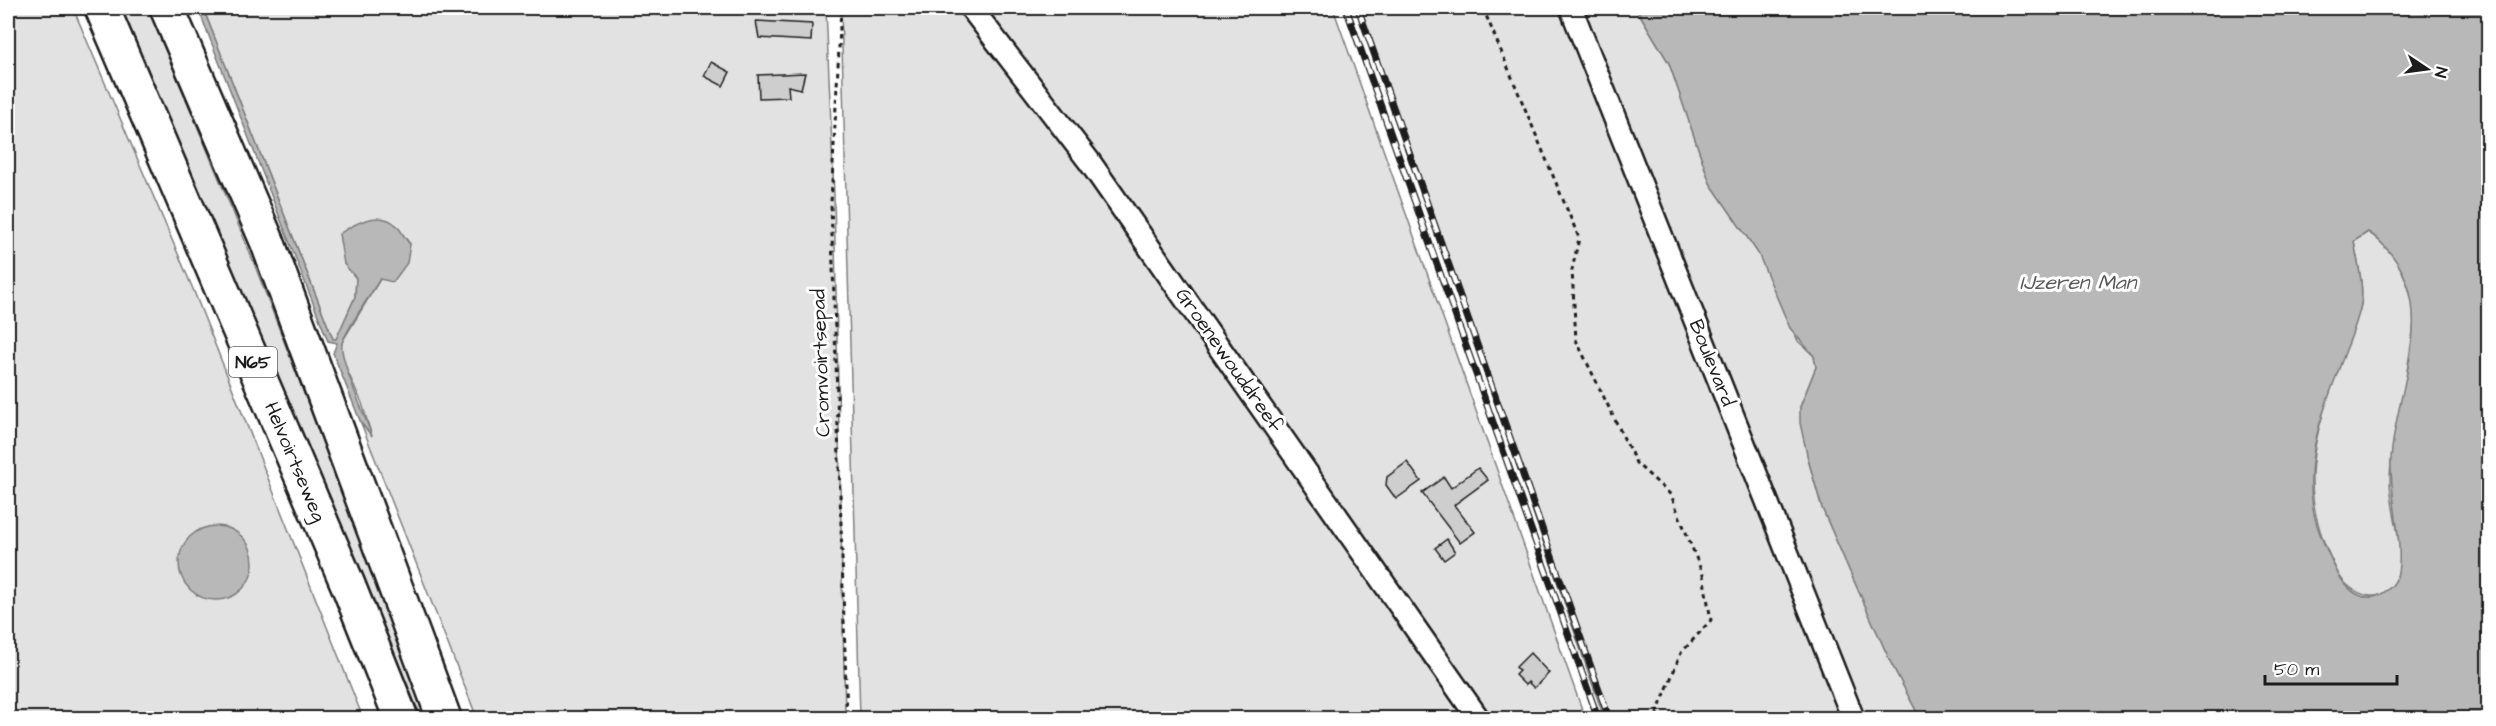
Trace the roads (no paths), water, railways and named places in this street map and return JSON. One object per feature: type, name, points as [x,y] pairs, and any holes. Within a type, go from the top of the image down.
[{"type":"main road","name":"Helvoirtseweg","points":[[102,8],[348,585],[401,718]]},
{"type":"main road","name":"N65","points":[[167,8],[267,241],[444,718]]},
{"type":"street","name":"Groenewouddreef","points":[[971,8],[1089,161],[1478,718]]},
{"type":"street","name":"Boulevard","points":[[1571,8],[1853,718]]},
{"type":"water","points":[[198,8],[203,8],[333,339],[336,339],[355,297],[356,278],[344,264],[339,234],[367,220],[382,218],[396,225],[410,244],[407,263],[393,282],[380,279],[342,343],[348,373],[372,436],[361,423],[333,353],[337,343],[328,341]]},
{"type":"water","name":"IJzeren Man","points":[[1636,8],[2488,8],[2488,718],[1920,718],[1891,663],[1822,508],[1800,423],[1800,407],[1816,367],[1814,356],[1790,328],[1758,253],[1710,183],[1669,63]],"holes":[[[2368,232],[2391,254],[2405,277],[2412,302],[2413,327],[2391,459],[2399,564],[2397,577],[2391,587],[2373,597],[2361,596],[2342,581],[2315,519],[2311,484],[2311,467],[2317,434],[2361,304],[2361,281],[2354,241]]]},
{"type":"water","points":[[216,526],[230,529],[242,537],[250,549],[253,563],[250,577],[242,589],[230,597],[216,600],[202,597],[190,589],[182,577],[179,563],[182,549],[190,537],[202,529]]},
{"type":"railway","points":[[1346,8],[1598,718]]},
{"type":"railway","points":[[1358,8],[1609,718]]}]
